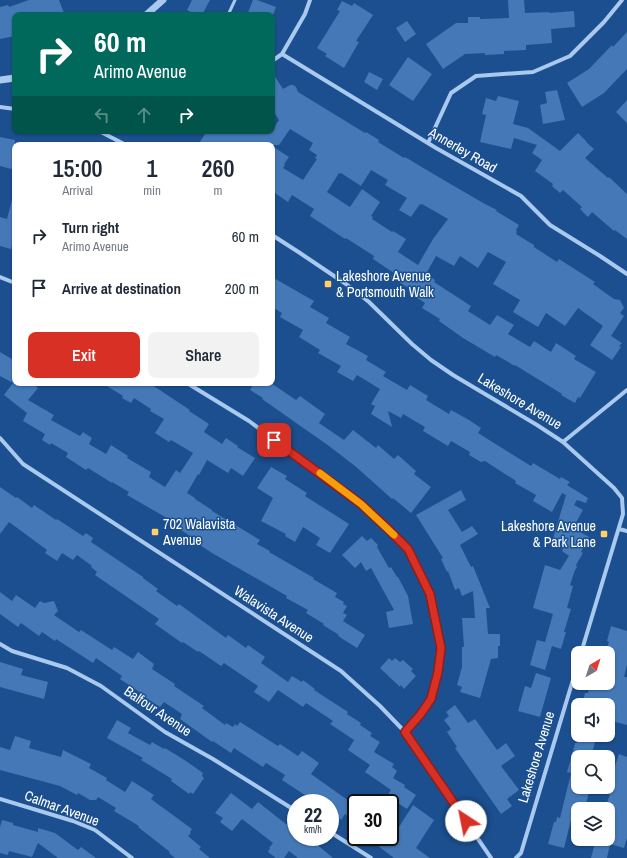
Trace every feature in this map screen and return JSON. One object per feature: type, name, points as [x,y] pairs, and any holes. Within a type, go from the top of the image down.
[{"type":"street","points":[[149,12],[163,0]]},
{"type":"street","points":[[275,59],[282,54],[305,14],[310,0]]},
{"type":"street","points":[[428,143],[451,93],[476,76],[533,72],[570,56],[604,22],[622,0]]},
{"type":"street","name":"Annerley Road","points":[[282,54],[428,143],[520,196],[550,225],[627,274]]},
{"type":"street","points":[[0,80],[12,78]]},
{"type":"street","points":[[0,106],[12,108]]},
{"type":"street","points":[[105,134],[120,142]]},
{"type":"street","name":"Lakeshore Avenue","points":[[275,237],[346,284],[369,302],[412,344],[437,364],[563,442],[614,488],[622,498],[623,514],[583,646]]},
{"type":"street","points":[[0,277],[12,282]]},
{"type":"street","points":[[192,386],[249,421],[361,504],[408,549],[430,594],[441,648],[438,672],[431,699],[420,715],[405,732]]},
{"type":"street","points":[[563,442],[627,390]]},
{"type":"street","name":"Walavista Avenue","points":[[0,438],[23,464],[341,671],[380,706],[405,732],[492,858]]},
{"type":"street","points":[[619,529],[627,531]]},
{"type":"street","name":"Balfour Avenue","points":[[0,644],[12,651],[67,668],[101,686],[165,732],[213,759],[287,805]]},
{"type":"street","name":"Lakeshore Avenue","points":[[516,858],[521,853],[571,686]]},
{"type":"street","name":"Calmar Avenue","points":[[0,799],[73,821],[95,830],[132,858]]},
{"type":"street","points":[[339,838],[371,858]]},
{"type":"lane","points":[[229,12],[235,0]]},
{"type":"building","points":[[29,0],[59,0],[64,12],[12,12],[12,37],[0,39],[0,7],[8,5],[9,7]]},
{"type":"building","points":[[192,0],[210,0],[204,12],[191,12],[187,10]]},
{"type":"building","points":[[253,0],[276,7],[274,12],[248,12]]},
{"type":"building","points":[[508,0],[524,0],[525,13],[574,11],[575,27],[551,29],[552,43],[526,45],[526,50],[504,51],[504,54],[465,54],[443,69],[426,44],[456,23],[468,23],[468,17],[480,17],[480,19],[509,18]]},
{"type":"building","points":[[342,1],[352,6],[354,3],[373,15],[356,41],[359,42],[344,68],[325,56],[327,54],[317,48],[340,11],[337,10]]},
{"type":"building","points":[[407,21],[416,34],[405,42],[396,28]]},
{"type":"building","points":[[627,32],[627,69],[604,93],[582,107],[567,83],[589,69]]},
{"type":"building","points":[[408,57],[432,74],[413,101],[389,85]]},
{"type":"building","points":[[369,72],[383,79],[377,90],[364,82]]},
{"type":"building","points":[[275,77],[283,89],[293,85],[296,87],[298,92],[379,140],[378,142],[404,158],[405,157],[497,210],[496,211],[519,225],[516,230],[516,234],[557,262],[559,259],[595,282],[593,284],[614,299],[620,300],[624,308],[620,313],[624,316],[611,336],[622,343],[619,346],[621,347],[612,360],[590,345],[603,326],[578,308],[565,326],[546,313],[538,327],[513,312],[520,300],[493,284],[506,262],[488,252],[478,268],[460,256],[454,266],[436,256],[426,274],[435,280],[434,282],[471,306],[468,311],[490,325],[497,315],[514,325],[508,334],[530,347],[534,341],[551,352],[556,343],[576,356],[574,359],[596,372],[580,398],[578,397],[575,403],[515,365],[496,355],[495,357],[463,338],[439,321],[440,319],[422,308],[425,303],[408,292],[410,289],[391,277],[394,273],[373,259],[374,256],[310,216],[314,209],[292,195],[288,202],[275,193],[275,148],[289,157],[283,168],[303,180],[317,159],[315,158],[317,155],[309,150],[313,143],[290,129],[279,145],[275,145],[275,142],[200,142],[205,134],[275,134],[275,126],[279,120],[275,114]],"holes":[[[371,170],[388,180],[385,185],[407,198],[399,210],[411,217],[420,204],[422,204],[448,219],[433,239],[418,265],[398,252],[406,239],[372,219],[373,217],[371,216],[380,202],[362,189],[350,207],[327,192],[339,173],[361,186]]]},
{"type":"building","points":[[557,90],[565,120],[543,124],[540,105],[547,103],[545,92]]},
{"type":"building","points":[[498,96],[519,101],[513,124],[528,128],[560,151],[578,133],[594,149],[585,158],[627,194],[627,239],[615,230],[614,231],[592,212],[588,217],[580,209],[582,207],[563,190],[560,193],[552,186],[553,184],[535,171],[542,160],[532,153],[537,145],[514,138],[511,149],[480,142],[486,115],[482,114],[486,98],[496,101]]},
{"type":"building","points":[[627,100],[627,123],[616,112]]},
{"type":"building","points":[[0,137],[15,140],[15,142],[12,142],[12,169],[0,166]]},
{"type":"building","points":[[12,200],[11,249],[0,246],[0,217],[7,219]]},
{"type":"building","points":[[275,279],[314,301],[310,307],[329,318],[326,323],[350,337],[346,344],[368,356],[366,360],[386,372],[383,376],[407,390],[410,385],[428,396],[426,400],[449,414],[451,410],[469,420],[481,428],[478,433],[531,466],[533,463],[560,479],[561,477],[570,482],[567,485],[588,498],[586,503],[577,500],[574,505],[583,510],[573,528],[589,537],[581,552],[583,553],[576,565],[577,567],[570,585],[573,586],[567,608],[571,609],[564,632],[566,632],[561,649],[552,646],[545,670],[530,665],[537,640],[545,642],[553,614],[533,608],[545,565],[560,570],[569,556],[562,551],[563,549],[552,542],[566,495],[562,493],[552,512],[533,501],[536,495],[515,483],[516,481],[485,461],[481,462],[469,455],[470,452],[451,441],[448,446],[423,431],[425,427],[403,414],[401,418],[388,411],[392,427],[371,414],[375,406],[371,404],[380,389],[357,375],[353,381],[337,372],[341,366],[318,353],[320,350],[299,337],[303,330],[280,317],[282,313],[275,309]]},
{"type":"building","points":[[0,352],[12,359],[12,382],[0,376]]},
{"type":"building","points":[[12,384],[12,386],[36,386],[38,388],[28,400],[54,415],[51,420],[80,436],[83,432],[92,438],[89,444],[106,454],[111,445],[128,456],[127,458],[151,472],[149,477],[165,487],[176,470],[180,473],[193,453],[171,440],[169,442],[155,433],[164,419],[150,411],[151,409],[134,398],[131,403],[107,386],[154,386],[190,410],[189,411],[209,424],[204,432],[222,444],[226,438],[255,458],[243,476],[231,468],[228,473],[207,460],[187,493],[212,511],[260,540],[257,544],[270,551],[269,552],[337,593],[335,597],[344,602],[343,604],[347,606],[343,613],[347,615],[343,621],[365,635],[357,648],[306,613],[308,610],[286,598],[287,596],[212,553],[188,537],[189,535],[170,524],[172,521],[127,495],[129,492],[88,468],[86,470],[66,457],[68,453],[51,443],[50,445],[42,440],[45,434],[23,421],[27,413],[4,395]]},
{"type":"building","points":[[252,386],[275,386],[296,400],[300,396],[325,414],[319,423],[344,440],[353,430],[376,448],[378,445],[394,459],[398,455],[416,471],[414,474],[431,487],[411,513],[329,446],[250,390]]},
{"type":"building","points":[[271,467],[287,476],[285,479],[307,493],[305,496],[349,524],[330,553],[316,545],[320,538],[303,527],[295,542],[285,536],[286,534],[261,521],[273,498],[257,488]]},
{"type":"building","points":[[0,487],[32,508],[34,505],[83,536],[86,533],[93,538],[91,542],[143,577],[158,589],[156,591],[177,606],[179,604],[226,638],[228,635],[246,648],[248,645],[265,657],[261,663],[288,682],[292,676],[302,682],[303,680],[315,689],[314,690],[348,712],[347,714],[361,723],[360,725],[372,733],[370,736],[380,742],[374,752],[394,764],[392,767],[397,771],[393,778],[405,785],[404,787],[416,795],[407,809],[399,804],[399,794],[388,794],[391,790],[365,772],[370,765],[348,750],[354,740],[330,724],[333,721],[306,703],[303,707],[278,690],[269,702],[254,692],[258,686],[224,663],[221,666],[199,651],[198,652],[183,642],[182,643],[155,624],[159,619],[95,575],[97,572],[91,567],[92,566],[77,555],[73,560],[62,553],[57,561],[45,553],[47,550],[9,522],[0,534]]},
{"type":"building","points":[[461,490],[466,500],[448,510],[462,532],[472,526],[478,534],[460,545],[471,567],[473,566],[490,608],[486,608],[488,634],[500,634],[498,658],[491,659],[480,698],[460,692],[462,687],[457,685],[462,667],[462,647],[464,647],[462,618],[475,618],[473,591],[462,596],[459,588],[455,590],[448,571],[447,572],[441,559],[443,558],[416,515]]},
{"type":"building","points":[[362,536],[367,541],[371,538],[378,545],[377,547],[389,568],[391,567],[398,577],[408,596],[413,624],[389,628],[386,612],[394,610],[371,568],[366,571],[361,562],[355,568],[342,555]]},
{"type":"building","points":[[0,592],[12,601],[16,595],[35,608],[40,601],[44,603],[54,601],[58,611],[54,615],[79,632],[81,630],[112,650],[114,647],[133,659],[138,652],[154,664],[152,669],[204,706],[202,708],[225,725],[226,723],[233,727],[235,724],[237,726],[240,722],[278,746],[280,744],[298,756],[302,751],[319,763],[311,774],[347,800],[347,815],[345,814],[341,820],[339,819],[339,794],[303,794],[282,780],[285,775],[266,763],[263,767],[234,748],[231,753],[213,741],[212,742],[180,719],[182,714],[164,702],[160,707],[140,694],[141,693],[120,679],[122,676],[96,658],[93,663],[56,639],[55,641],[42,632],[39,636],[21,623],[18,627],[0,614]]},
{"type":"building","points":[[611,626],[627,631],[627,665],[624,677],[627,677],[627,725],[615,722],[615,698],[584,698],[585,693],[588,693],[589,690],[615,690],[615,646],[608,646],[609,642],[607,641]]},
{"type":"building","points":[[389,658],[392,661],[395,658],[400,662],[403,660],[413,669],[411,671],[416,676],[404,689],[380,668]]},
{"type":"building","points":[[0,662],[23,669],[21,675],[48,682],[44,699],[0,687]]},
{"type":"building","points":[[536,673],[551,678],[540,717],[518,711],[525,686],[531,688]]},
{"type":"building","points":[[455,705],[468,723],[475,719],[497,750],[506,743],[515,756],[501,766],[519,790],[507,799],[512,806],[501,814],[455,748],[457,747],[447,732],[451,729],[444,720],[449,716],[446,712]]},
{"type":"building","points":[[117,720],[131,728],[128,733],[150,745],[152,742],[164,749],[165,748],[203,773],[202,776],[204,778],[193,794],[190,792],[189,794],[171,781],[172,779],[141,760],[143,758],[107,738]]},
{"type":"building","points":[[15,736],[31,741],[29,748],[61,757],[63,750],[91,764],[89,768],[107,778],[106,780],[125,792],[132,781],[154,795],[151,799],[192,829],[188,836],[201,847],[199,849],[210,858],[175,858],[169,853],[170,852],[138,827],[139,826],[114,811],[116,808],[98,797],[96,800],[90,800],[78,793],[77,795],[60,786],[0,770],[0,747],[10,750]]},
{"type":"building","points":[[595,742],[593,750],[573,750],[575,743]]},
{"type":"building","points":[[619,754],[627,757],[627,838],[624,848],[615,845],[615,802],[607,802],[610,794],[615,794],[615,766]]},
{"type":"building","points":[[571,758],[571,773],[567,772]]},
{"type":"building","points":[[571,773],[571,794],[588,794],[587,802],[571,802],[571,820],[564,848],[548,844],[554,822],[556,822],[557,817],[560,818]]},
{"type":"building","points":[[231,793],[252,809],[258,802],[287,825],[287,846],[319,846],[333,858],[298,858],[289,851],[284,858],[276,858],[268,852],[273,843],[242,819],[232,831],[220,822],[223,818],[215,813]]},
{"type":"building","points":[[413,805],[434,820],[416,848],[430,858],[394,858],[378,846],[399,846],[399,827]]},
{"type":"building","points":[[2,820],[13,823],[13,825],[38,832],[38,828],[55,833],[78,850],[81,847],[96,858],[58,858],[38,843],[32,857],[9,851],[8,855],[0,853],[0,827]]},
{"type":"building","points":[[594,846],[610,846],[607,858],[591,858]]},
{"type":"slow traffic","points":[[320,473],[361,504],[394,535]]},
{"type":"place","name":"Lakeshore Avenue & Portsmouth Walk","points":[[328,284]]},
{"type":"place","name":"702 Walavista Avenue","points":[[155,532]]},
{"type":"place","name":"Lakeshore Avenue & Park Lane","points":[[604,534]]},
{"type":"route","points":[[274,440],[361,504],[408,549],[420,571],[430,594],[441,648],[438,672],[431,699],[420,715],[405,732],[466,821]]}]
